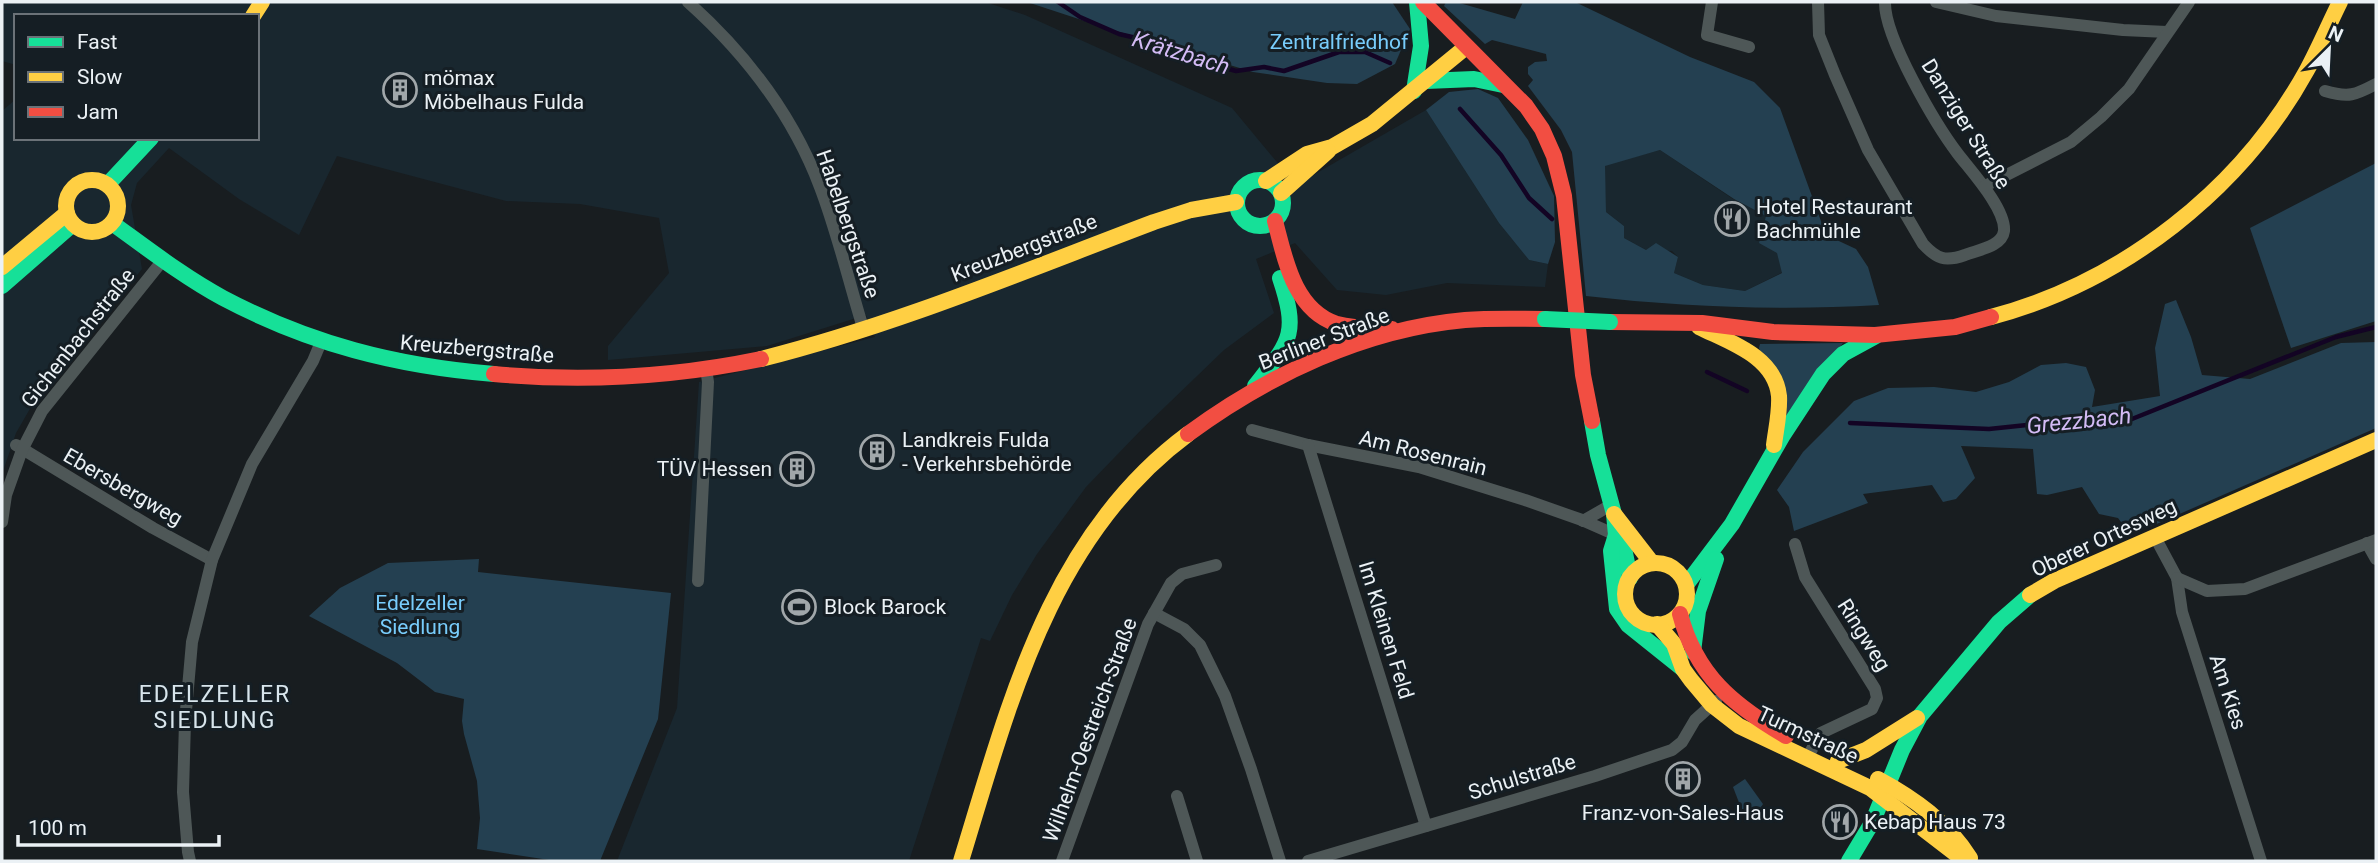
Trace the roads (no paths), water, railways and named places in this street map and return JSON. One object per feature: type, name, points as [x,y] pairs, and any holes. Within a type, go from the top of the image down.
[{"type":"main road","points":[[1417,2],[1423,44],[1420,86]]},
{"type":"main road","points":[[1423,2],[1535,117],[1554,156],[1564,196],[1583,375],[1616,535],[1625,553],[1630,578]]},
{"type":"main road","name":"Berliner Straße","points":[[961,861],[1035,635],[1068,569],[1097,527],[1148,467],[1198,424],[1253,389],[1328,355],[1403,331],[1465,320],[1545,319],[1730,325],[1770,322],[1851,323],[1908,319],[1970,309],[1998,301],[2088,267],[2137,239],[2184,200],[2227,159],[2273,103],[2306,45],[2325,2]]},
{"type":"main road","name":"Berliner Straße","points":[[1730,325],[1771,332],[1877,336],[1922,332],[1948,328],[2033,305],[2095,278],[2143,249],[2192,211],[2257,145],[2299,85],[2320,48],[2340,2]]},
{"type":"main road","points":[[1281,193],[1332,147],[1372,124],[1466,47]]},
{"type":"main road","points":[[1420,86],[1474,79],[1506,86]]},
{"type":"main road","points":[[108,184],[149,140]]},
{"type":"main road","points":[[1266,181],[1307,154],[1332,147]]},
{"type":"main road","points":[[93,179],[108,184],[114,190],[119,207],[112,223],[100,231],[86,231],[70,219],[68,196],[78,183],[93,179]]},
{"type":"main road","points":[[1255,180],[1266,181],[1277,187],[1281,193],[1283,208],[1268,224],[1246,222],[1236,202],[1242,188],[1255,180]]},
{"type":"main road","name":"Kreuzbergstraße","points":[[112,223],[202,287],[241,308],[284,328],[372,358],[403,365],[487,375],[612,377],[706,368],[759,359],[864,331],[1154,222],[1191,210],[1236,202]]},
{"type":"main road","points":[[2,267],[70,219]]},
{"type":"main road","points":[[2,286],[70,219]]},
{"type":"main road","points":[[1268,224],[1300,294],[1314,311],[1338,324],[1403,331]]},
{"type":"main road","points":[[1253,389],[1285,348],[1292,330],[1289,304],[1268,224]]},
{"type":"main road","points":[[1692,324],[1738,348],[1767,368],[1775,381],[1778,399],[1774,449]]},
{"type":"main road","points":[[1682,578],[1711,557],[1774,449],[1826,371],[1841,355],[1877,336]]},
{"type":"main road","name":"Oberer Ortesweg","points":[[1849,861],[1873,821],[1920,716],[1999,622],[2026,598],[2054,581],[2376,440]]},
{"type":"main road","points":[[1612,510],[1652,563]]},
{"type":"main road","points":[[1693,652],[1698,611],[1725,531]]},
{"type":"main road","points":[[1616,535],[1611,551],[1617,609],[1628,625],[1683,669]]},
{"type":"main road","points":[[1652,563],[1670,566],[1682,578],[1685,606],[1672,621],[1657,624],[1644,622],[1630,609],[1626,590],[1630,578],[1638,569],[1652,563]]},
{"type":"main road","name":"Turmstraße","points":[[1680,614],[1686,637],[1718,699]]},
{"type":"main road","name":"Turmstraße","points":[[1657,624],[1674,644],[1683,669],[1718,699],[1859,781],[1911,798],[1942,823],[1961,844],[1971,861]]},
{"type":"main road","points":[[1838,761],[1866,750],[1920,716]]},
{"type":"main road","name":"Turmstraße","points":[[1810,753],[1838,761],[1885,791],[1965,861]]},
{"type":"street","name":"Habelbergstraße","points":[[688,2],[753,70],[792,129],[821,189],[864,331]]},
{"type":"street","name":"Danziger Straße","points":[[1818,2],[1819,35],[1868,150],[1923,244],[1934,256],[1945,259],[1956,258],[1995,244],[2000,240],[2004,228],[1985,186],[1958,154],[1916,85],[1896,44],[1885,2]]},
{"type":"street","points":[[1936,2],[1996,16],[2123,30],[2168,32]]},
{"type":"street","points":[[1985,186],[2071,142],[2101,117],[2129,89],[2189,2]]},
{"type":"street","points":[[1709,3],[1707,35],[1749,47]]},
{"type":"street","points":[[2325,91],[2341,96],[2355,95],[2376,83]]},
{"type":"street","name":"Gichenbachstraße","points":[[2,522],[4,500],[19,447],[42,411],[163,260]]},
{"type":"street","points":[[190,861],[183,792],[186,722],[192,642],[212,560],[252,464],[313,361],[321,342]]},
{"type":"street","points":[[698,581],[708,382],[706,368]]},
{"type":"street","name":"Am Rosenrain","points":[[1252,430],[1308,445],[1419,467],[1583,521],[1616,535]]},
{"type":"street","name":"Im Kleinen Feld","points":[[1308,445],[1426,826]]},
{"type":"street","name":"Ebersbergweg","points":[[19,447],[153,528],[212,560]]},
{"type":"street","points":[[1583,521],[1612,510]]},
{"type":"street","name":"Am Kies","points":[[2155,537],[2177,578],[2182,612],[2261,861]]},
{"type":"street","points":[[2177,578],[2207,591],[2245,589],[2372,541],[2376,558]]},
{"type":"street","name":"Ringweg","points":[[1795,544],[1805,577],[1875,689],[1877,698],[1872,709],[1821,733],[1810,753]]},
{"type":"street","name":"Wilhelm-Oestreich-Straße","points":[[1062,861],[1148,624],[1171,583],[1182,574],[1216,565]]},
{"type":"street","name":"Wilhelm-Oestreich-Straße","points":[[1154,613],[1184,629],[1200,645],[1225,696],[1280,861]]},
{"type":"street","name":"Schulstraße","points":[[1308,861],[1672,750],[1682,742],[1695,720],[1718,699]]},
{"type":"street","points":[[1177,796],[1197,861]]},
{"type":"waterway","name":"Krätzbach","points":[[1058,2],[1080,17],[1119,34],[1184,49],[1191,58],[1236,71],[1264,67],[1284,71],[1339,52],[1365,52],[1390,63]]},
{"type":"waterway","name":"Krätzbach","points":[[1460,109],[1501,155],[1529,198],[1552,219]]},
{"type":"waterway","name":"Grezzbach","points":[[1850,423],[1989,429],[2127,421],[2336,337],[2376,327]]},
{"type":"waterway","name":"Krätzbach","points":[[1707,372],[1747,391]]},
{"type":"place","name":"mömax Möbelhaus Fulda","points":[[400,90]]},
{"type":"place","name":"Hotel Restaurant Bachmühle","points":[[1732,219]]},
{"type":"place","name":"Landkreis Fulda - Verkehrsbehörde","points":[[877,452]]},
{"type":"place","name":"TÜV Hessen","points":[[797,469]]},
{"type":"place","name":"Block Barock","points":[[799,607]]},
{"type":"place","name":"Franz-von-Sales-Haus","points":[[1683,779]]},
{"type":"place","name":"Kebap Haus 73","points":[[1840,822]]},
{"type":"district","name":"EDELZELLER SIEDLUNG","points":[[215,707]]},
{"type":"park label","name":"Zentralfriedhof","points":[[1339,42]]},
{"type":"park label","name":"Edelzeller Siedlung","points":[[420,615]]}]
